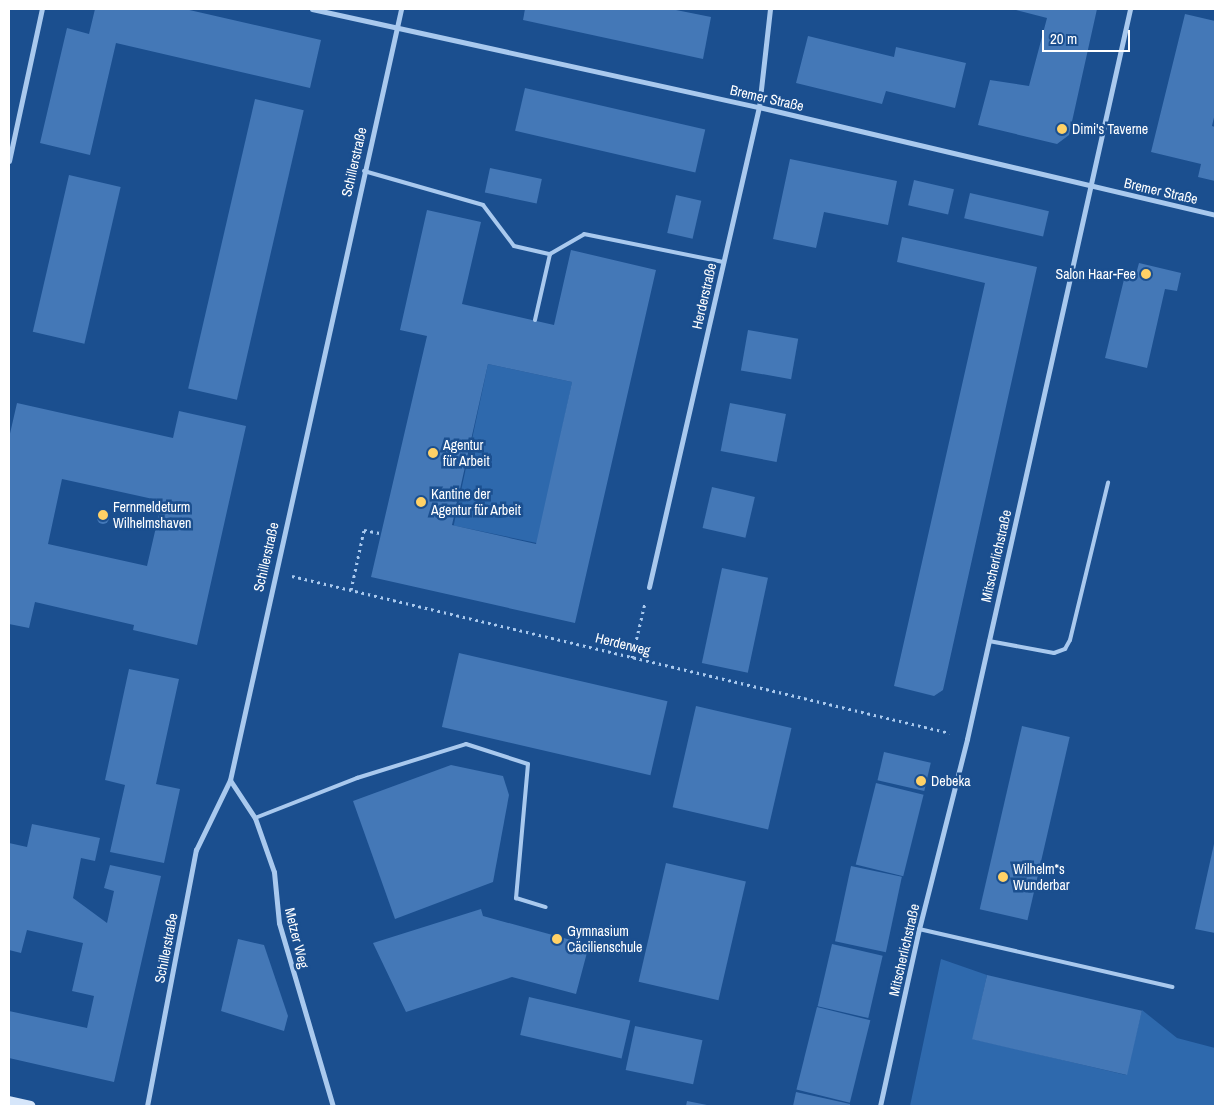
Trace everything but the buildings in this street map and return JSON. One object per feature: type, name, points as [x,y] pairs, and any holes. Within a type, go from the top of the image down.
[{"type":"main road","points":[[9,1101],[30,1106]]},
{"type":"street","points":[[9,161],[42,9]]},
{"type":"street","name":"Bremer Straße","points":[[312,9],[759,107],[1215,215]]},
{"type":"street","name":"Schillerstraße","points":[[146,1106],[196,850],[230,780],[274,571],[401,9]]},
{"type":"street","name":"Herderstraße","points":[[649,587],[759,107],[770,9]]},
{"type":"street","name":"Mitscherlichstraße","points":[[880,1106],[919,929],[989,641],[1130,9]]},
{"type":"street","name":"Metzer Weg","points":[[230,780],[255,818],[274,872],[279,923],[333,1106]]},
{"type":"lane","points":[[364,171],[483,205],[514,246],[550,254],[584,234],[723,262]]},
{"type":"lane","points":[[535,320],[550,254]]},
{"type":"lane","points":[[989,641],[1054,653],[1065,649],[1070,640],[1108,483]]},
{"type":"lane","points":[[255,818],[356,778],[466,744],[528,764],[516,898],[546,907]]},
{"type":"lane","points":[[919,929],[1172,987]]},
{"type":"path","points":[[350,590],[364,530],[380,534]]},
{"type":"path","name":"Herderweg","points":[[274,571],[960,735],[966,739]]},
{"type":"path","points":[[632,658],[649,587]]},
{"type":"shaded area","points":[[488,364],[572,382],[538,543],[454,525]]},
{"type":"shaded area","points":[[941,959],[987,975],[973,1039],[1126,1075],[1142,1010],[1177,1038],[1215,1048],[1215,1106],[910,1106]]},
{"type":"place","name":"Dimi's Taverne","points":[[1062,129]]},
{"type":"place","name":"Salon Haar-Fee","points":[[1146,274]]},
{"type":"place","name":"Agentur für Arbeit","points":[[433,453]]},
{"type":"place","name":"Kantine der Agentur für Arbeit","points":[[421,502]]},
{"type":"place","name":"Fernmeldeturm Wilhelmshaven","points":[[103,515]]},
{"type":"place","name":"Debeka","points":[[921,781]]},
{"type":"place","name":"Wilhelm*s Wunderbar","points":[[1003,877]]},
{"type":"place","name":"Gymnasium Cäcilienschule","points":[[557,939]]}]
